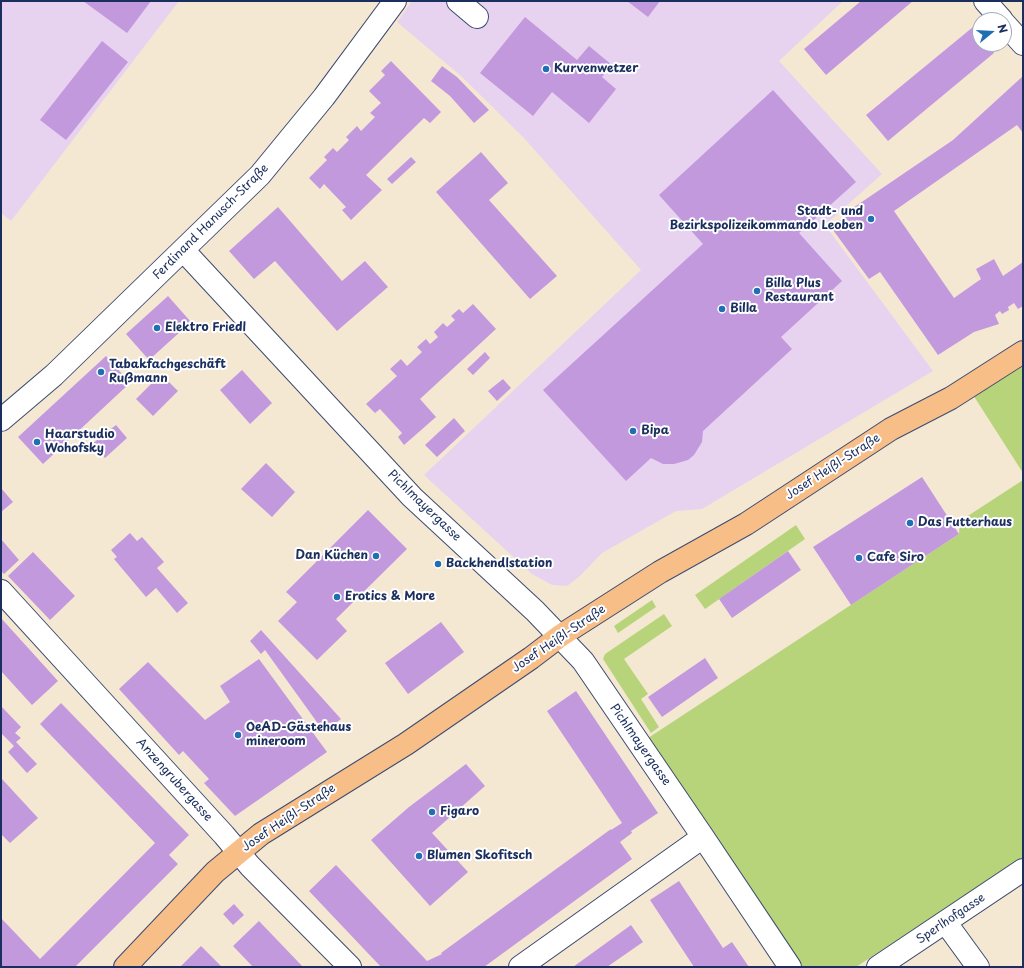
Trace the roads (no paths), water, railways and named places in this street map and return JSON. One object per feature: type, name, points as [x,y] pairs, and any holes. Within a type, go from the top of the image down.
[{"type":"main road","name":"Josef Heißl-Straße","points":[[125,967],[215,872],[267,830],[406,744],[560,636],[660,572],[746,524],[891,429],[951,398],[1023,352]]},
{"type":"street","name":"Ferdinand Hanusch-Straße","points":[[1,420],[54,375],[260,175],[324,97],[395,1]]},
{"type":"street","points":[[458,1],[477,17]]},
{"type":"street","points":[[985,1],[995,12]]},
{"type":"street","points":[[1012,32],[1023,44]]},
{"type":"street","name":"Pichlmayergasse","points":[[183,250],[412,497],[560,636],[583,661],[790,967]]},
{"type":"street","name":"Anzengrubergasse","points":[[1,592],[238,852],[350,967]]},
{"type":"street","points":[[520,967],[703,837]]},
{"type":"street","name":"Sperlhofgasse","points":[[878,967],[946,923],[1023,870]]},
{"type":"street","points":[[946,923],[978,967]]},
{"type":"place","name":"Kurvenwetzer","points":[[546,69]]},
{"type":"place","name":"Stadt- und Bezirkspolizeikommando Leoben","points":[[871,219]]},
{"type":"place","name":"Billa Plus Restaurant","points":[[757,291]]},
{"type":"place","name":"Billa","points":[[722,309]]},
{"type":"place","name":"Elektro Friedl","points":[[157,328]]},
{"type":"place","name":"Tabakfachgeschäft Rußmann","points":[[101,372]]},
{"type":"place","name":"Bipa","points":[[633,431]]},
{"type":"place","name":"Haarstudio Wohofsky","points":[[37,442]]},
{"type":"place","name":"Das Futterhaus","points":[[910,523]]},
{"type":"place","name":"Dan Küchen","points":[[376,556]]},
{"type":"place","name":"Cafe Siro","points":[[859,558]]},
{"type":"place","name":"Backhendlstation","points":[[438,564]]},
{"type":"place","name":"Erotics & More","points":[[337,597]]},
{"type":"place","name":"OeAD-Gästehaus mineroom","points":[[238,735]]},
{"type":"place","name":"Figaro","points":[[432,812]]},
{"type":"place","name":"Blumen Skofitsch","points":[[419,856]]}]
